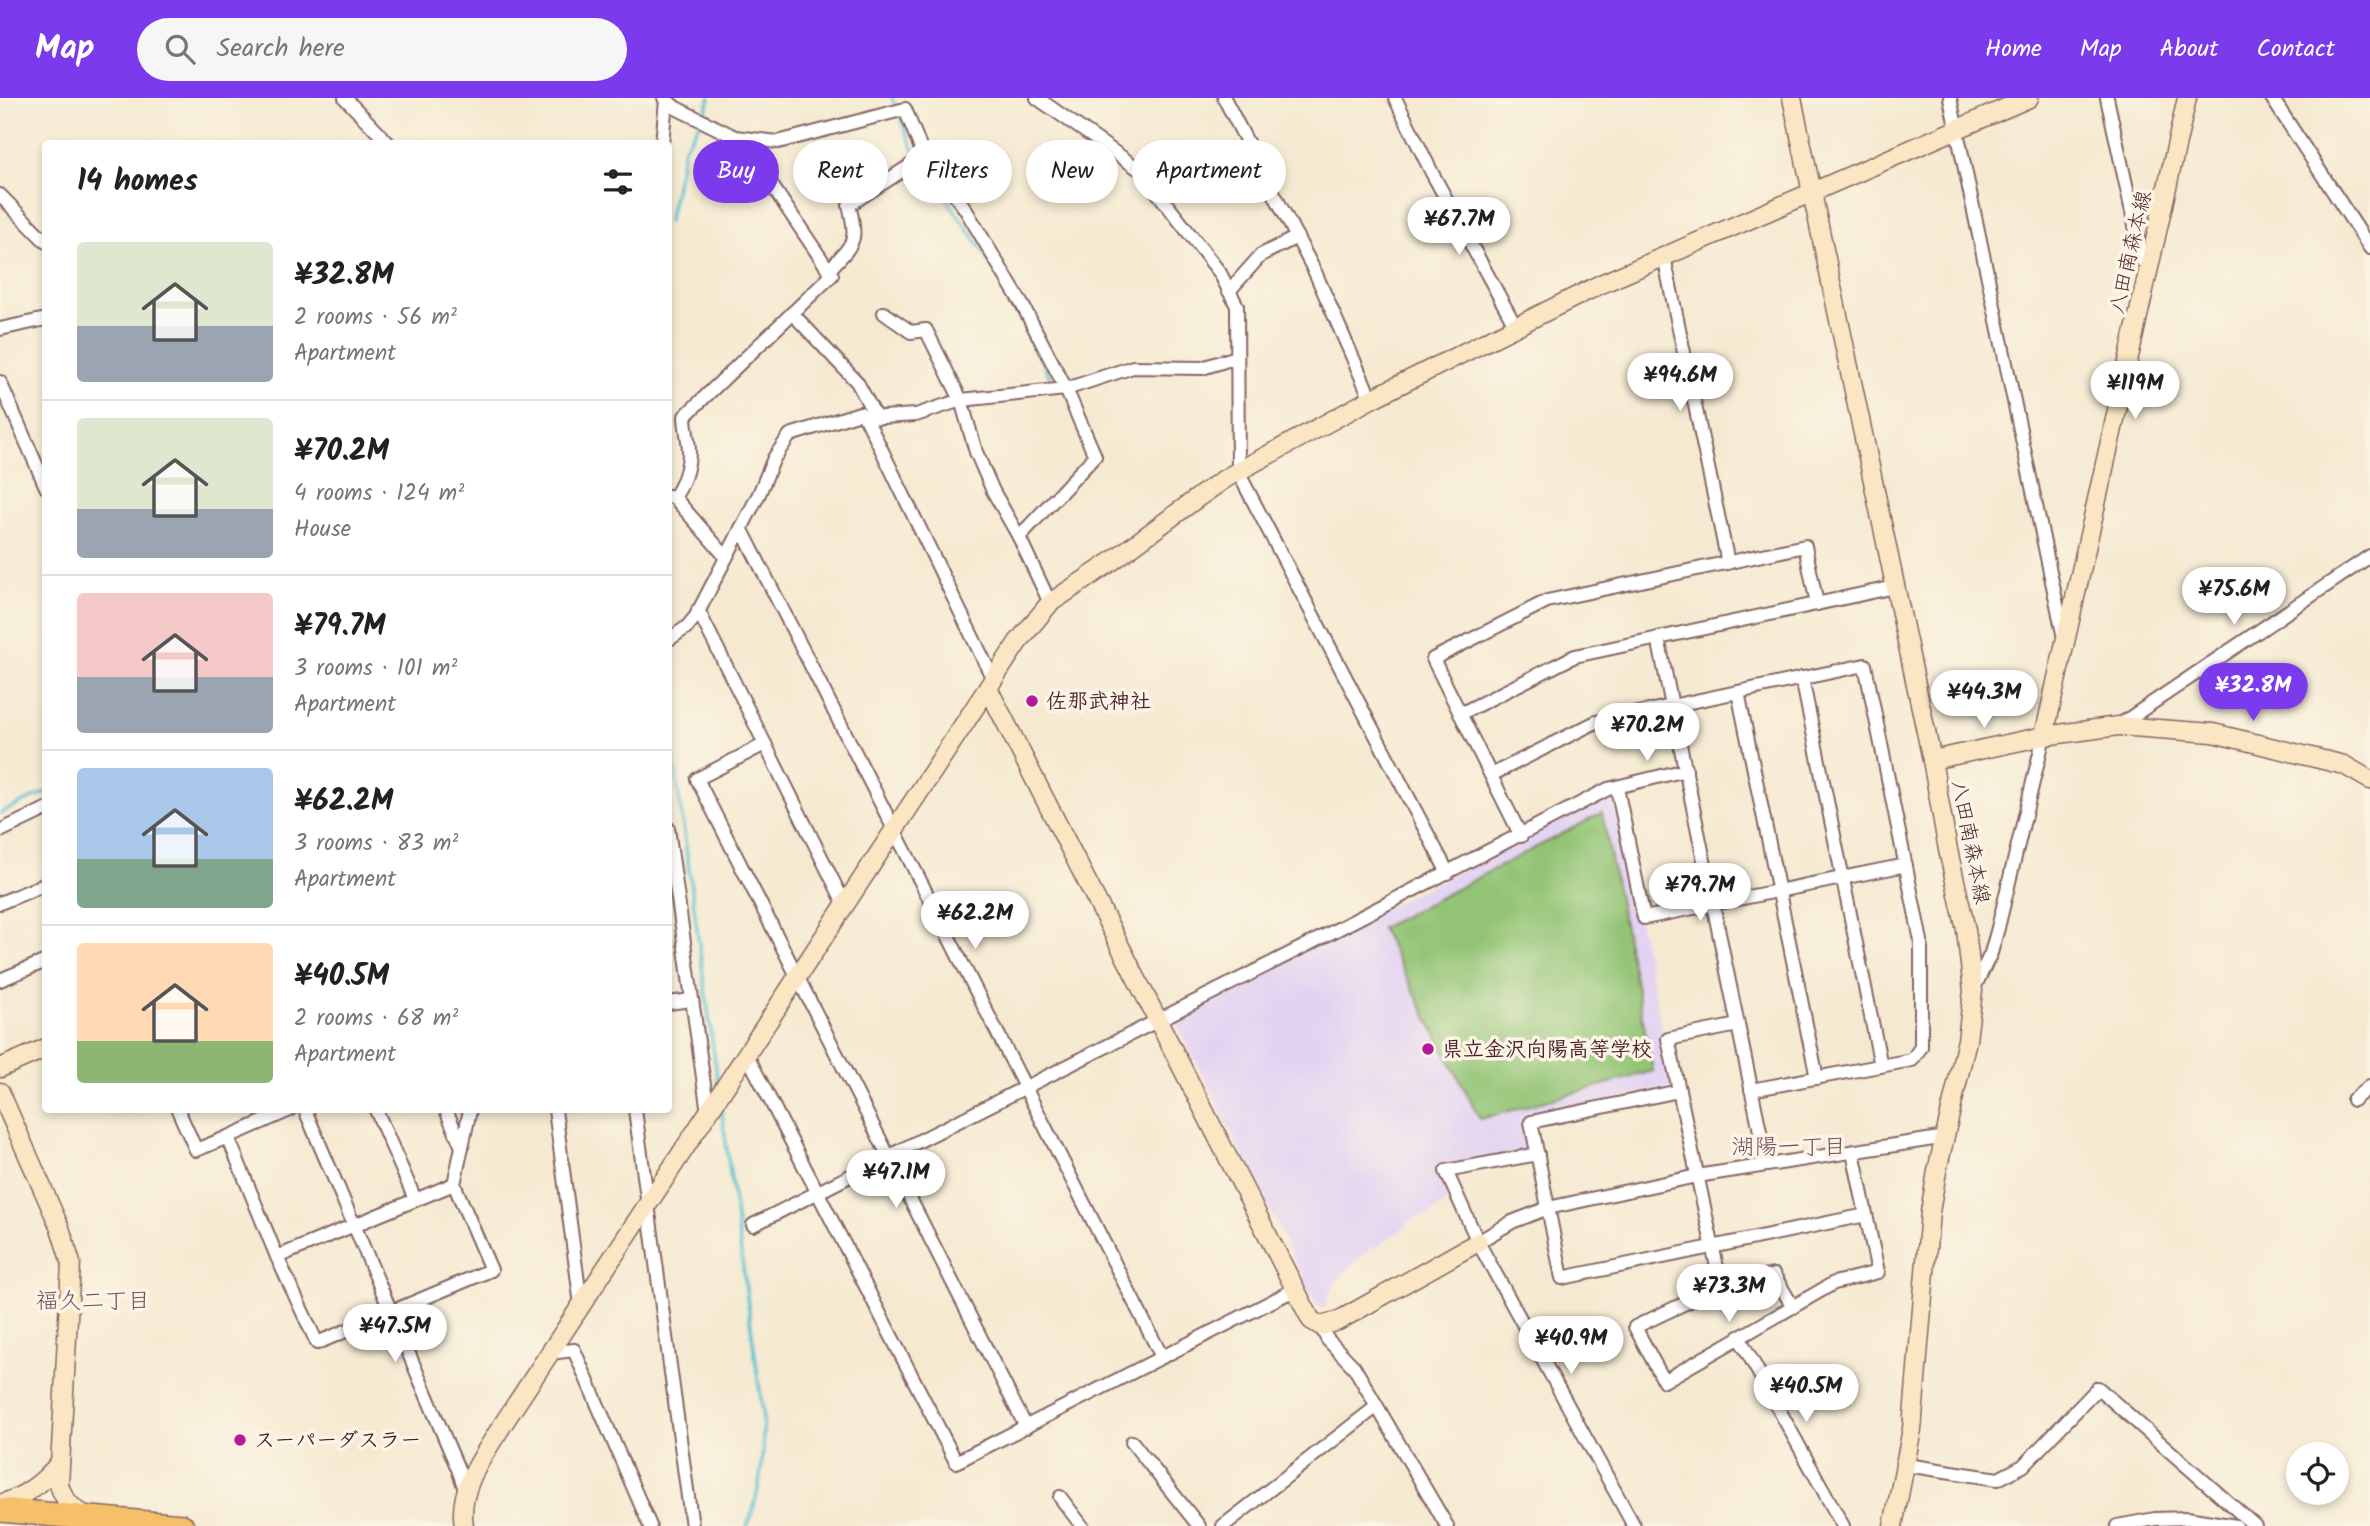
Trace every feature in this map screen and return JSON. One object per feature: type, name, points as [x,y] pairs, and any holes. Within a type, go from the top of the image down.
[{"type":"highway","points":[[0,1510],[182,1526]]},
{"type":"street","points":[[345,98],[385,140]]},
{"type":"street","points":[[1037,98],[1140,170],[1220,273],[1237,306],[1238,472],[1448,873]]},
{"type":"street","points":[[1224,98],[1297,237],[1371,400]]},
{"type":"street","points":[[1395,98],[1432,173],[1516,327]]},
{"type":"street","points":[[1792,98],[1932,761]]},
{"type":"street","points":[[1950,98],[2065,642]]},
{"type":"street","points":[[464,1526],[466,1493],[476,1469],[581,1305],[1025,632],[1050,603],[1200,496],[1238,472],[1371,400],[1601,284],[2029,98]]},
{"type":"street","points":[[2107,98],[2143,262],[2150,265]]},
{"type":"street","name":"八田南森本線","points":[[1893,1526],[1912,1429],[1930,1213],[1967,1040],[1973,991],[1966,930],[1932,761],[2044,736],[2188,98]]},
{"type":"street","points":[[2272,98],[2370,248]]},
{"type":"street","points":[[663,140],[669,102],[732,136],[752,156],[832,275],[685,416],[689,452],[680,489],[672,495]]},
{"type":"street","points":[[732,136],[778,142],[905,109],[915,140]]},
{"type":"street","points":[[829,270],[853,243],[855,229],[849,205],[902,171]]},
{"type":"street","points":[[0,195],[42,238]]},
{"type":"street","points":[[960,203],[1023,306],[1066,389],[1095,456],[1020,537]]},
{"type":"street","points":[[1229,291],[1261,255],[1297,237]]},
{"type":"street","points":[[1664,257],[1728,563]]},
{"type":"street","points":[[792,313],[857,383],[991,684],[1294,1290],[1311,1320],[1321,1326],[1328,1339],[1354,1367],[1447,1526]]},
{"type":"street","points":[[884,313],[911,332],[926,330],[961,400],[976,452],[993,491],[1020,537],[1050,603]]},
{"type":"street","points":[[0,329],[42,320]]},
{"type":"street","points":[[672,638],[687,627],[698,610],[774,458],[790,435],[860,413],[871,418],[916,415],[961,400],[1066,389],[1133,367],[1202,368],[1237,357]]},
{"type":"street","points":[[1,388],[42,478]]},
{"type":"street","points":[[672,497],[726,556]]},
{"type":"street","points":[[741,528],[1162,1357]]},
{"type":"street","points":[[1521,835],[1433,659],[1547,601],[1805,546],[1817,604]]},
{"type":"street","points":[[2118,726],[2370,556]]},
{"type":"street","points":[[1460,714],[1575,656],[1895,587]]},
{"type":"street","points":[[698,610],[845,905]]},
{"type":"street","points":[[1658,638],[1767,1165]]},
{"type":"street","points":[[1491,775],[1597,722],[1865,665],[1922,941],[1921,1047],[1912,1060],[1751,1090]]},
{"type":"street","points":[[1802,678],[1881,1066]]},
{"type":"street","points":[[1738,692],[1817,1078]]},
{"type":"street","points":[[1973,991],[1991,953],[1998,928],[2044,736],[2118,726],[2213,733],[2344,765],[2370,780]]},
{"type":"street","points":[[765,744],[697,779],[1026,1427]]},
{"type":"street","points":[[753,1225],[1448,873],[1608,789],[1686,770]]},
{"type":"street","points":[[1617,788],[1644,918],[1906,864]]},
{"type":"street","points":[[0,831],[42,811]]},
{"type":"street","points":[[672,866],[709,1112]]},
{"type":"street","points":[[0,903],[42,886]]},
{"type":"street","points":[[0,980],[42,963]]},
{"type":"street","points":[[672,1002],[691,1000]]},
{"type":"street","points":[[1721,1286],[1668,1040],[1738,1025]]},
{"type":"street","points":[[0,1068],[42,1050]]},
{"type":"street","points":[[747,1055],[956,1462],[1294,1290]]},
{"type":"street","points":[[2353,1100],[2370,1086]]},
{"type":"street","points":[[1679,1091],[1531,1122],[1562,1278],[1866,1215]]},
{"type":"street","points":[[0,1092],[60,1228],[71,1263],[59,1485],[65,1501],[79,1512],[93,1518]]},
{"type":"street","points":[[179,1113],[196,1150],[283,1113]]},
{"type":"street","points":[[306,1113],[466,1493]]},
{"type":"street","points":[[377,1113],[415,1199]]},
{"type":"street","points":[[447,1113],[462,1148]]},
{"type":"street","points":[[228,1137],[277,1257],[317,1343],[491,1270],[454,1184],[469,1113]]},
{"type":"street","points":[[555,1113],[581,1305]]},
{"type":"street","points":[[635,1113],[692,1526]]},
{"type":"street","points":[[1321,1326],[1338,1321],[1512,1222],[1548,1208],[1698,1176],[1946,1137]]},
{"type":"street","points":[[1793,1307],[1774,1275],[1721,1286],[1635,1327],[1664,1381],[1739,1337],[1793,1307],[1834,1283],[1878,1272],[1853,1152]]},
{"type":"street","points":[[1538,1154],[1446,1171],[1478,1242],[1634,1526]]},
{"type":"street","points":[[277,1257],[454,1184]]},
{"type":"street","points":[[1739,1337],[1843,1526]]},
{"type":"street","points":[[550,1353],[574,1350],[650,1526]]},
{"type":"street","points":[[1906,1465],[1998,1479],[2023,1466],[2098,1388],[2255,1526]]},
{"type":"street","points":[[1223,1526],[1376,1407]]},
{"type":"street","points":[[1132,1442],[1199,1526]]},
{"type":"street","points":[[0,1504],[35,1487],[60,1462]]},
{"type":"street","points":[[1060,1497],[1083,1526]]},
{"type":"street","points":[[2116,1526],[2155,1519],[2187,1518],[2236,1526]]},
{"type":"shaded area","name":"県立金沢向陽高等学校","points":[[1608,796],[1613,798],[1673,1081],[1671,1088],[1522,1117],[1528,1148],[1523,1153],[1443,1168],[1439,1173],[1450,1199],[1431,1214],[1410,1220],[1406,1226],[1374,1249],[1372,1246],[1338,1280],[1326,1300],[1325,1309],[1317,1306],[1173,1016]]},
{"type":"green space","points":[[1602,813],[1653,1071],[1480,1119],[1381,928]]},
{"type":"waterway","points":[[672,204],[684,148],[704,117],[710,98]]},
{"type":"waterway","points":[[892,98],[910,140]]},
{"type":"waterway","points":[[949,203],[984,252],[1054,385]]},
{"type":"waterway","points":[[672,745],[718,1084]]},
{"type":"waterway","points":[[0,813],[42,794]]},
{"type":"waterway","points":[[721,1106],[763,1414],[761,1471],[747,1526]]},
{"type":"place","name":"佐那武神社","points":[[1032,701]]},
{"type":"place","name":"県立金沢向陽高等学校","points":[[1428,1049]]},
{"type":"place","name":"スーパーダスラー","points":[[240,1440]]},
{"type":"district","name":"湖陽一丁目","points":[[1789,1146]]},
{"type":"district","name":"福久二丁目","points":[[93,1300]]}]
